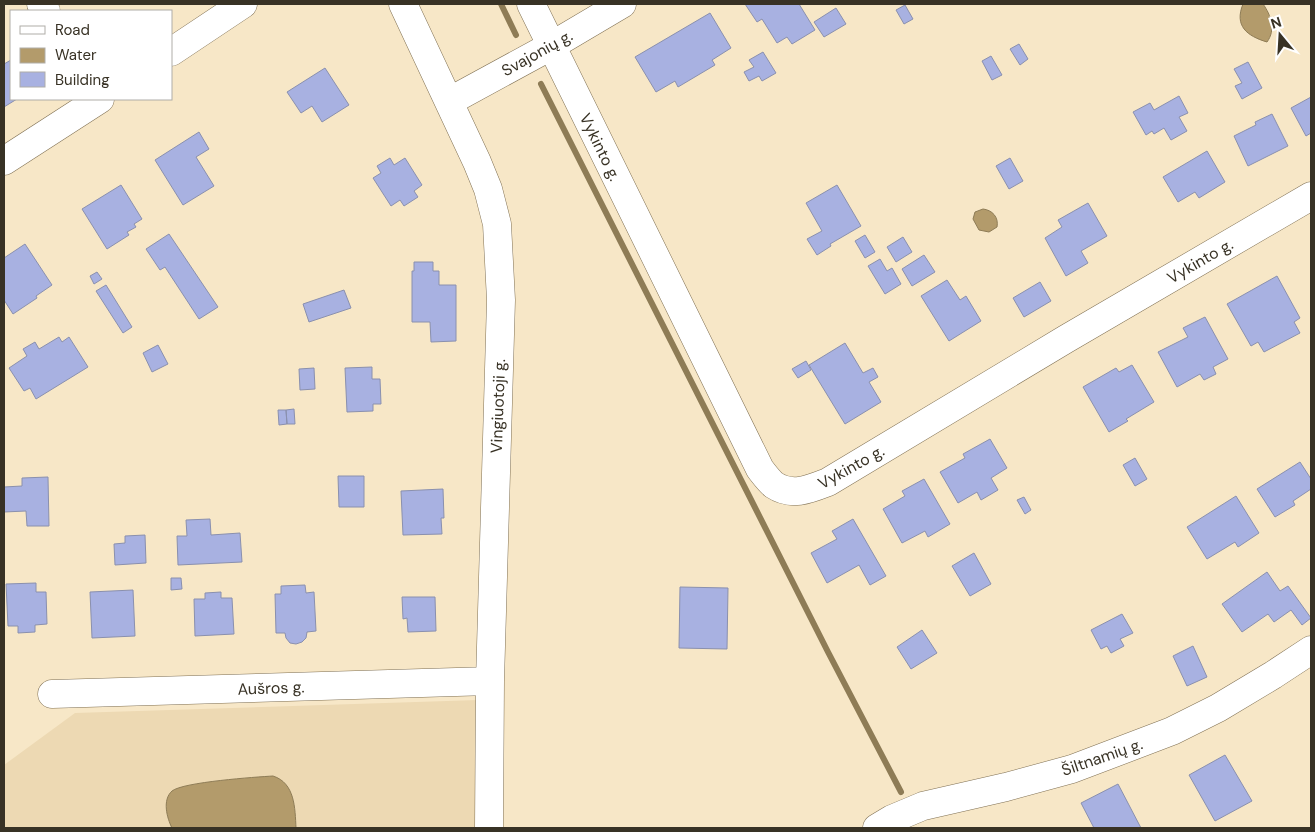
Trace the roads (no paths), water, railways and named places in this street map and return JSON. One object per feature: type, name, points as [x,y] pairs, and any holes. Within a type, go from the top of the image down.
[{"type":"street","points":[[172,51],[243,4]]},
{"type":"street","name":"Vingiuotoji g.","points":[[403,4],[450,101],[488,189],[497,224],[501,300],[490,681],[489,828]]},
{"type":"street","name":"Vykinto g.","points":[[531,4],[760,469],[774,484],[790,491],[806,491],[828,482],[1066,339],[1311,196]]},
{"type":"street","name":"Svajonių g.","points":[[450,101],[551,46],[622,4]]},
{"type":"street","points":[[4,160],[98,100]]},
{"type":"street","name":"Šiltnamių g.","points":[[877,828],[922,806],[1006,787],[1072,769],[1172,731],[1218,708],[1311,650]]},
{"type":"street","name":"Aušros g.","points":[[52,694],[490,681]]},
{"type":"water","points":[[1243,4],[1263,4],[1266,8],[1272,28],[1267,42],[1254,37],[1244,29],[1240,18]]},
{"type":"water","points":[[983,209],[992,212],[997,220],[997,227],[989,232],[979,230],[973,219],[975,212]]},
{"type":"water","points":[[273,776],[280,779],[290,790],[294,805],[296,828],[172,828],[168,819],[166,804],[172,791],[190,785]]},
{"type":"waterway","points":[[501,4],[516,35]]},
{"type":"waterway","points":[[541,84],[828,652],[901,792]]}]
